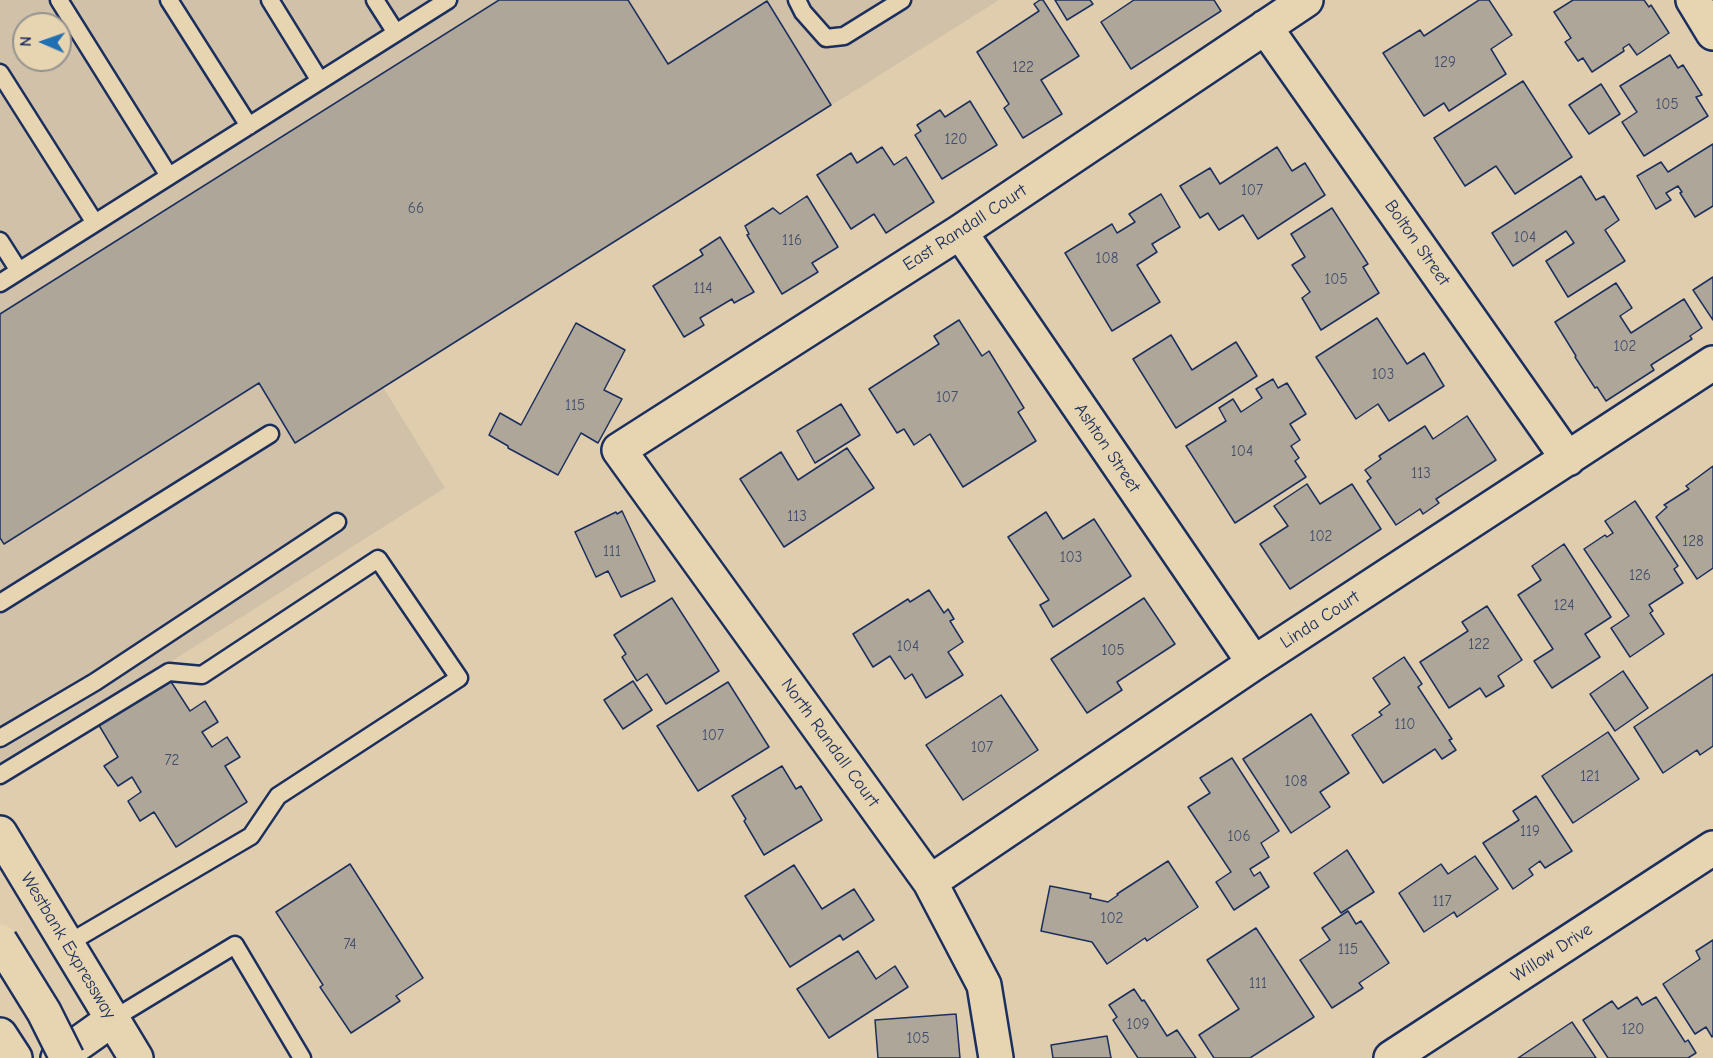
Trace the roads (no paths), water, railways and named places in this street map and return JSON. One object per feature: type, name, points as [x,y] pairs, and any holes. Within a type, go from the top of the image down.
[{"type":"main road","name":"East Randall Court","points":[[620,450],[960,232],[1306,0]]},
{"type":"main road","points":[[1693,0],[1713,33]]},
{"type":"main road","name":"Bolton Street","points":[[1265,27],[1568,459]]},
{"type":"main road","name":"Ashton Street","points":[[960,232],[1254,663]]},
{"type":"main road","name":"Linda Court","points":[[930,882],[1254,663],[1713,363]]},
{"type":"main road","name":"North Randall Court","points":[[620,450],[930,882],[984,985],[996,1058]]},
{"type":"main road","name":"Westbank Expressway","points":[[0,833],[136,1058]]},
{"type":"main road","name":"Willow Drive","points":[[1408,1054],[1713,848]]},
{"type":"main road","points":[[0,941],[44,1011],[67,1058]]},
{"type":"main road","points":[[58,1058],[113,1019]]},
{"type":"main road","points":[[0,1035],[15,1058]]},
{"type":"lane","points":[[59,0],[169,176]]},
{"type":"lane","points":[[168,0],[249,126]]},
{"type":"lane","points":[[270,0],[320,81]]},
{"type":"lane","points":[[375,0],[396,33]]},
{"type":"lane","points":[[0,283],[448,0]]},
{"type":"lane","points":[[797,0],[803,12],[826,38],[844,36],[902,0]]},
{"type":"lane","points":[[0,73],[95,223]]},
{"type":"lane","points":[[0,241],[19,271]]},
{"type":"lane","points":[[0,603],[270,434]]},
{"type":"lane","points":[[0,738],[95,682],[337,522]]},
{"type":"lane","points":[[0,775],[169,672],[202,675],[378,560],[459,678],[278,796],[251,836],[67,944]]},
{"type":"lane","points":[[113,1019],[235,945],[302,1058]]}]
